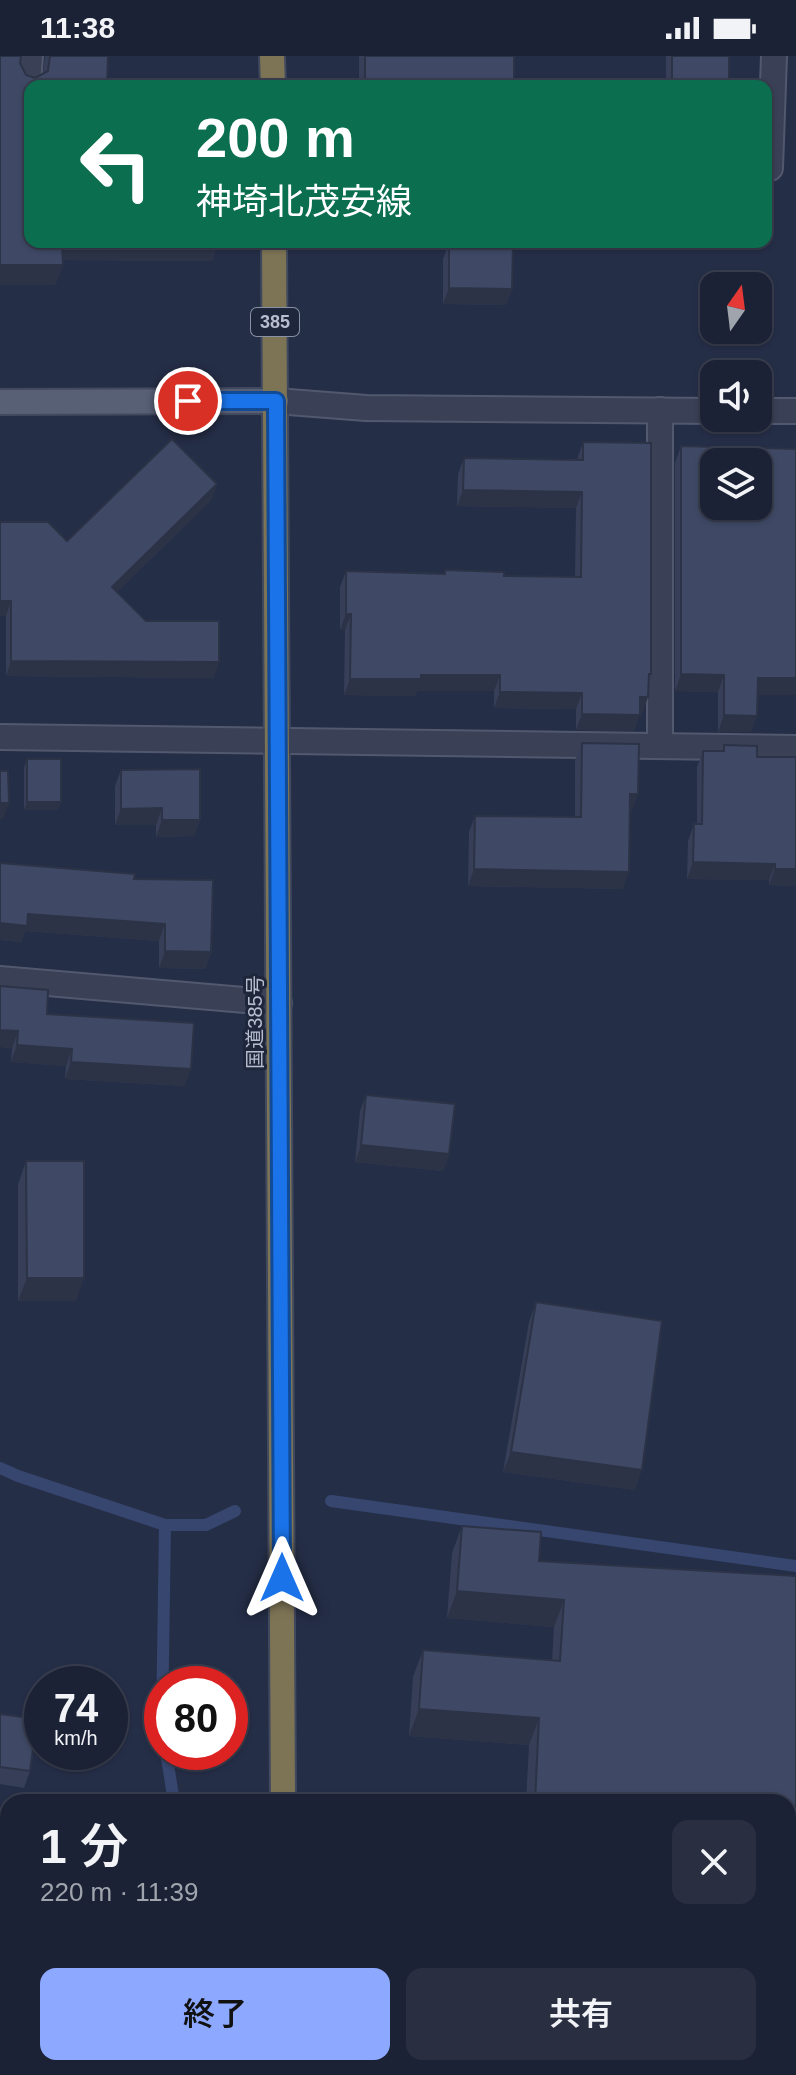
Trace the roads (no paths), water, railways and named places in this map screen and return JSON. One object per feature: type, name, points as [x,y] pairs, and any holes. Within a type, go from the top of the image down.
[{"type":"highway","points":[[272,56],[273,80]]},
{"type":"highway","name":"国道385号","points":[[274,248],[283,1794]]},
{"type":"main road","points":[[0,402],[276,401]]},
{"type":"street","points":[[28,80],[30,56]]},
{"type":"street","points":[[772,112],[774,56]]},
{"type":"street","points":[[276,401],[366,408],[700,411]]},
{"type":"street","points":[[660,410],[660,746]]},
{"type":"street","points":[[772,411],[796,411]]},
{"type":"street","points":[[0,737],[796,748]]},
{"type":"street","points":[[0,979],[279,1003]]},
{"type":"waterway","points":[[0,1468],[165,1525],[206,1525],[235,1511]]},
{"type":"waterway","points":[[331,1501],[796,1566]]},
{"type":"waterway","points":[[163,1666],[165,1525]]},
{"type":"waterway","points":[[169,1770],[173,1794]]}]
